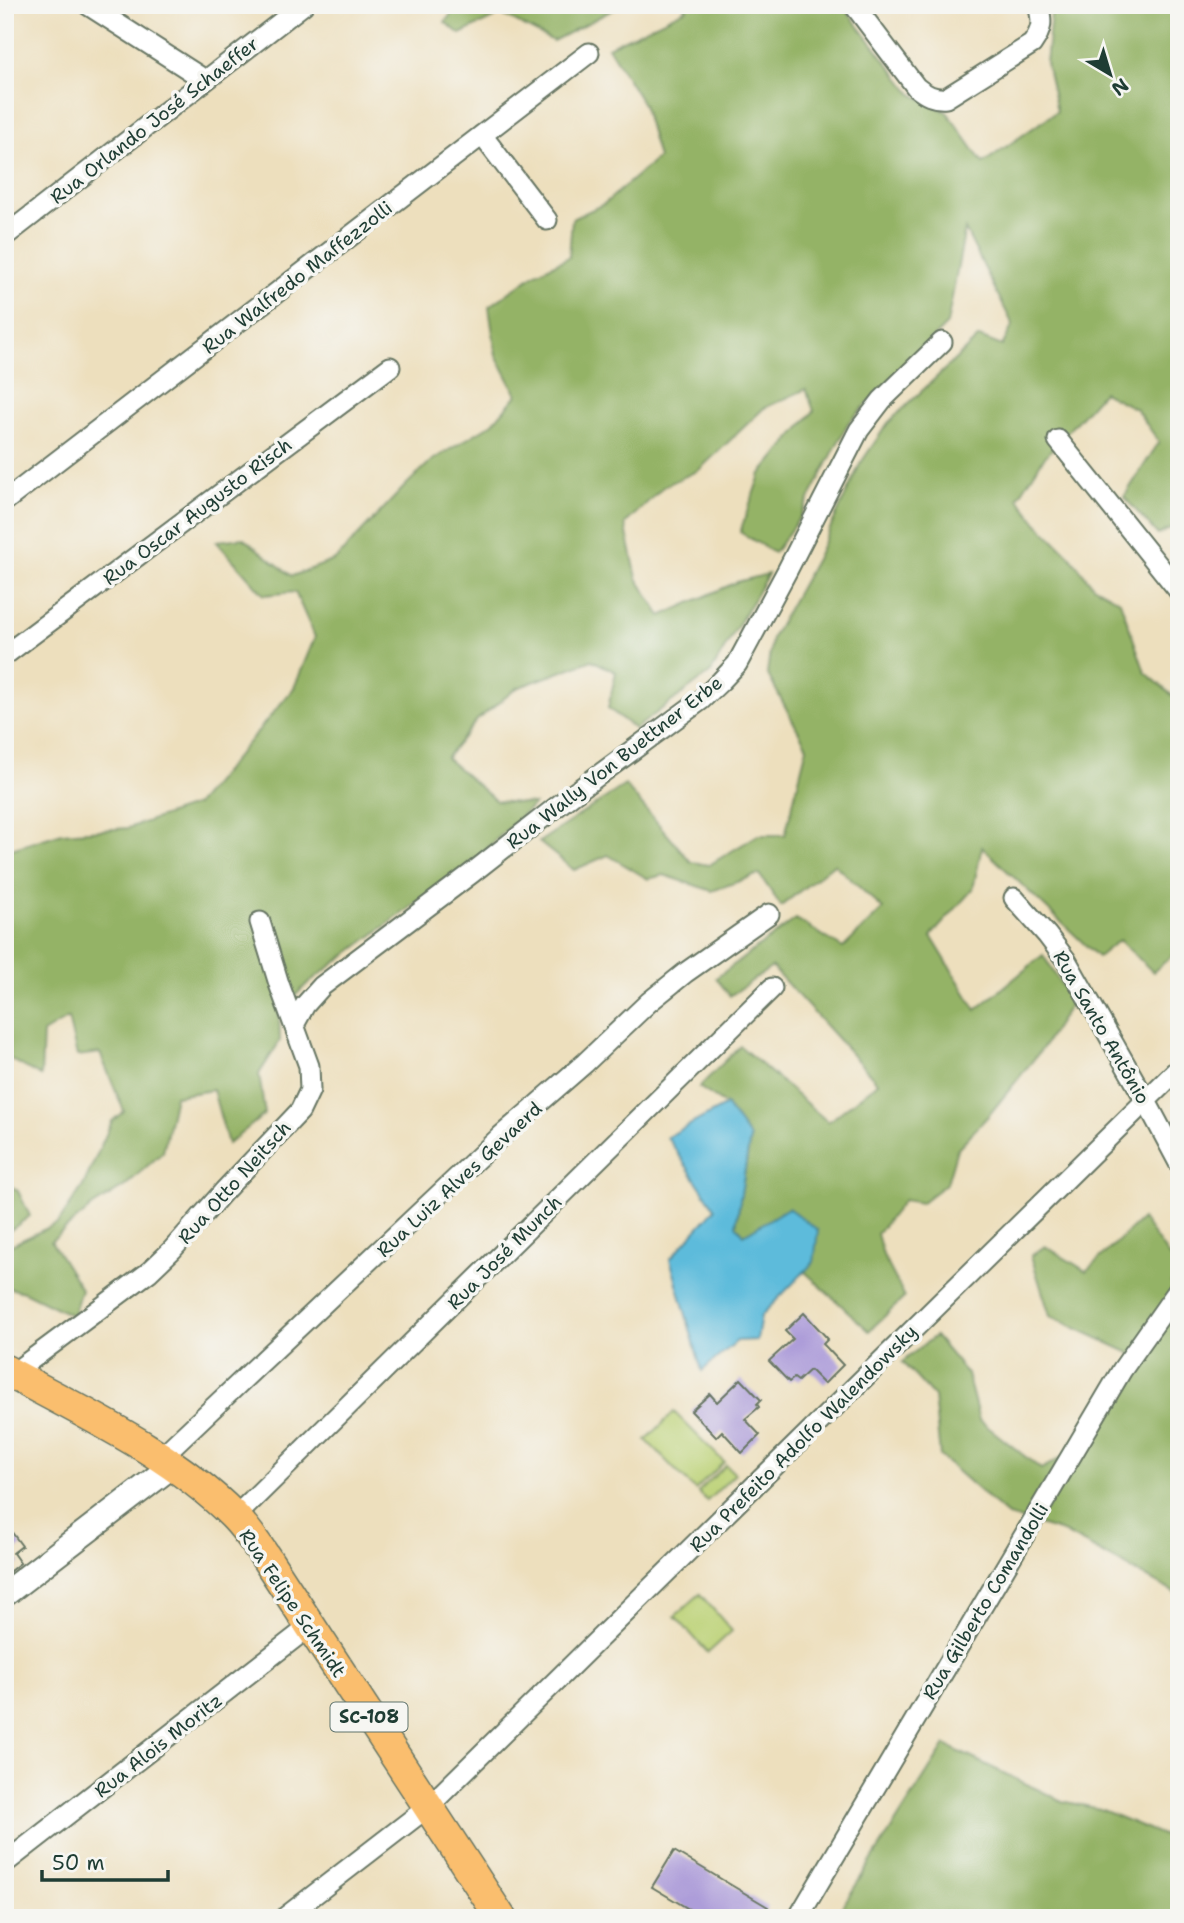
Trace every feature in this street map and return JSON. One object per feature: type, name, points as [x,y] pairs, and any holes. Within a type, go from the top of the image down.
[{"type":"main road","name":"Rua Felipe Schmidt","points":[[8,1372],[167,1461],[235,1517],[253,1538],[501,1918]]},
{"type":"street","points":[[88,5],[205,80]]},
{"type":"street","name":"Rua Orlando José Schaeffer","points":[[5,236],[303,5]]},
{"type":"street","points":[[854,5],[916,87],[926,96],[937,99],[946,98],[1032,44],[1040,34],[1042,17],[1038,5]]},
{"type":"street","name":"Rua Walfredo Maffezzolli","points":[[5,501],[589,53]]},
{"type":"street","points":[[482,135],[547,220]]},
{"type":"street","name":"Rua Wally Von Buettner Erbe","points":[[294,1025],[305,1005],[322,986],[701,700],[721,681],[737,664],[859,430],[882,400],[942,342]]},
{"type":"street","name":"Rua Oscar Augusto Risch","points":[[5,655],[390,367]]},
{"type":"street","points":[[1058,440],[1179,591]]},
{"type":"street","name":"Rua Santo Antônio","points":[[1014,898],[1066,960],[1179,1163]]},
{"type":"street","name":"Rua Luiz Alves Gevaerd","points":[[167,1461],[501,1136],[585,1063],[649,1002],[769,914]]},
{"type":"street","name":"Rua Otto Neitsch","points":[[8,1372],[149,1272],[300,1111],[310,1090],[309,1066],[260,922]]},
{"type":"street","name":"Rua José Munch","points":[[235,1517],[772,988]]},
{"type":"street","name":"Rua Prefeito Adolfo Walendowsky","points":[[284,1918],[428,1807],[1179,1068]]},
{"type":"street","name":"Rua Gilberto Comandolli","points":[[798,1918],[1122,1370],[1179,1289]]},
{"type":"street","points":[[5,1594],[167,1461]]},
{"type":"street","name":"Rua Alois Moritz","points":[[5,1863],[310,1626]]},
{"type":"green space","points":[[458,5],[622,5],[553,41],[501,14],[460,34],[445,22]]},
{"type":"green space","points":[[683,5],[842,5],[912,94],[947,112],[983,163],[1057,111],[1046,63],[1052,5],[1179,5],[1179,524],[1158,535],[1124,497],[1159,442],[1136,409],[1103,392],[1043,459],[1018,498],[1093,586],[1120,601],[1145,672],[1179,701],[1179,965],[1173,955],[1153,972],[1119,940],[1098,957],[982,847],[973,889],[931,936],[976,1010],[1043,955],[1072,1002],[1042,1049],[989,1115],[957,1149],[947,1183],[921,1203],[904,1200],[877,1234],[883,1255],[905,1297],[869,1331],[804,1271],[814,1261],[817,1230],[788,1209],[744,1235],[736,1225],[750,1138],[726,1105],[699,1087],[740,1046],[828,1122],[878,1083],[772,967],[730,996],[716,978],[796,919],[843,948],[883,909],[834,864],[781,906],[759,874],[712,891],[664,875],[648,879],[608,855],[574,870],[539,842],[625,785],[691,862],[709,865],[758,835],[785,835],[807,747],[767,673],[772,638],[816,559],[860,464],[888,423],[979,337],[1002,346],[1013,325],[965,229],[947,324],[848,423],[800,517],[774,553],[740,532],[760,475],[814,411],[806,389],[764,408],[699,470],[664,486],[625,524],[637,578],[661,616],[737,582],[768,574],[711,672],[635,729],[608,708],[616,672],[592,660],[517,688],[477,720],[446,758],[496,801],[534,804],[477,858],[308,983],[279,1012],[280,1041],[259,1074],[265,1114],[228,1144],[213,1090],[175,1096],[163,1152],[125,1186],[93,1206],[51,1241],[81,1289],[73,1316],[24,1292],[5,1287],[5,1248],[58,1223],[83,1186],[112,1121],[124,1111],[100,1053],[77,1056],[68,1018],[43,1033],[41,1076],[5,1056],[5,851],[62,833],[128,828],[196,805],[294,688],[315,637],[295,592],[264,595],[216,541],[243,538],[292,576],[335,560],[431,461],[493,423],[517,395],[496,355],[489,307],[536,273],[569,257],[572,219],[604,204],[658,158],[643,104],[608,47],[687,9]]},
{"type":"green space","points":[[5,1182],[18,1191],[30,1216],[8,1232],[5,1231]]},
{"type":"green space","points":[[1142,1219],[1170,1258],[1179,1249],[1179,1273],[1171,1283],[1179,1289],[1179,1595],[1063,1532],[1008,1516],[940,1456],[934,1397],[902,1362],[935,1336],[967,1374],[979,1420],[1041,1469],[1095,1439],[1145,1360],[1050,1316],[1031,1256],[1045,1246],[1086,1271]]},
{"type":"green space","points":[[674,1412],[724,1462],[695,1490],[646,1440]]},
{"type":"green space","points":[[726,1465],[735,1474],[707,1501],[698,1492]]},
{"type":"green space","points":[[700,1594],[732,1631],[708,1653],[675,1616]]},
{"type":"green space","points":[[945,1745],[1062,1801],[1100,1809],[1179,1842],[1179,1918],[1090,1918],[1071,1913],[1059,1918],[835,1918]]},
{"type":"water","points":[[726,1105],[750,1138],[736,1225],[744,1235],[788,1208],[818,1230],[814,1262],[761,1316],[757,1340],[737,1341],[702,1371],[670,1259],[715,1209],[667,1137]]},
{"type":"building","points":[[804,1313],[828,1339],[823,1344],[843,1365],[824,1384],[810,1370],[798,1381],[794,1378],[789,1382],[769,1361],[793,1339],[785,1331]]},
{"type":"building","points":[[741,1379],[761,1400],[757,1404],[759,1407],[745,1419],[760,1435],[742,1453],[722,1431],[716,1437],[691,1411],[710,1394],[717,1402]]},
{"type":"building","points":[[5,1523],[22,1546],[13,1553],[20,1563],[5,1575]]},
{"type":"building","points":[[674,1851],[768,1907],[762,1918],[704,1918],[652,1887]]}]
